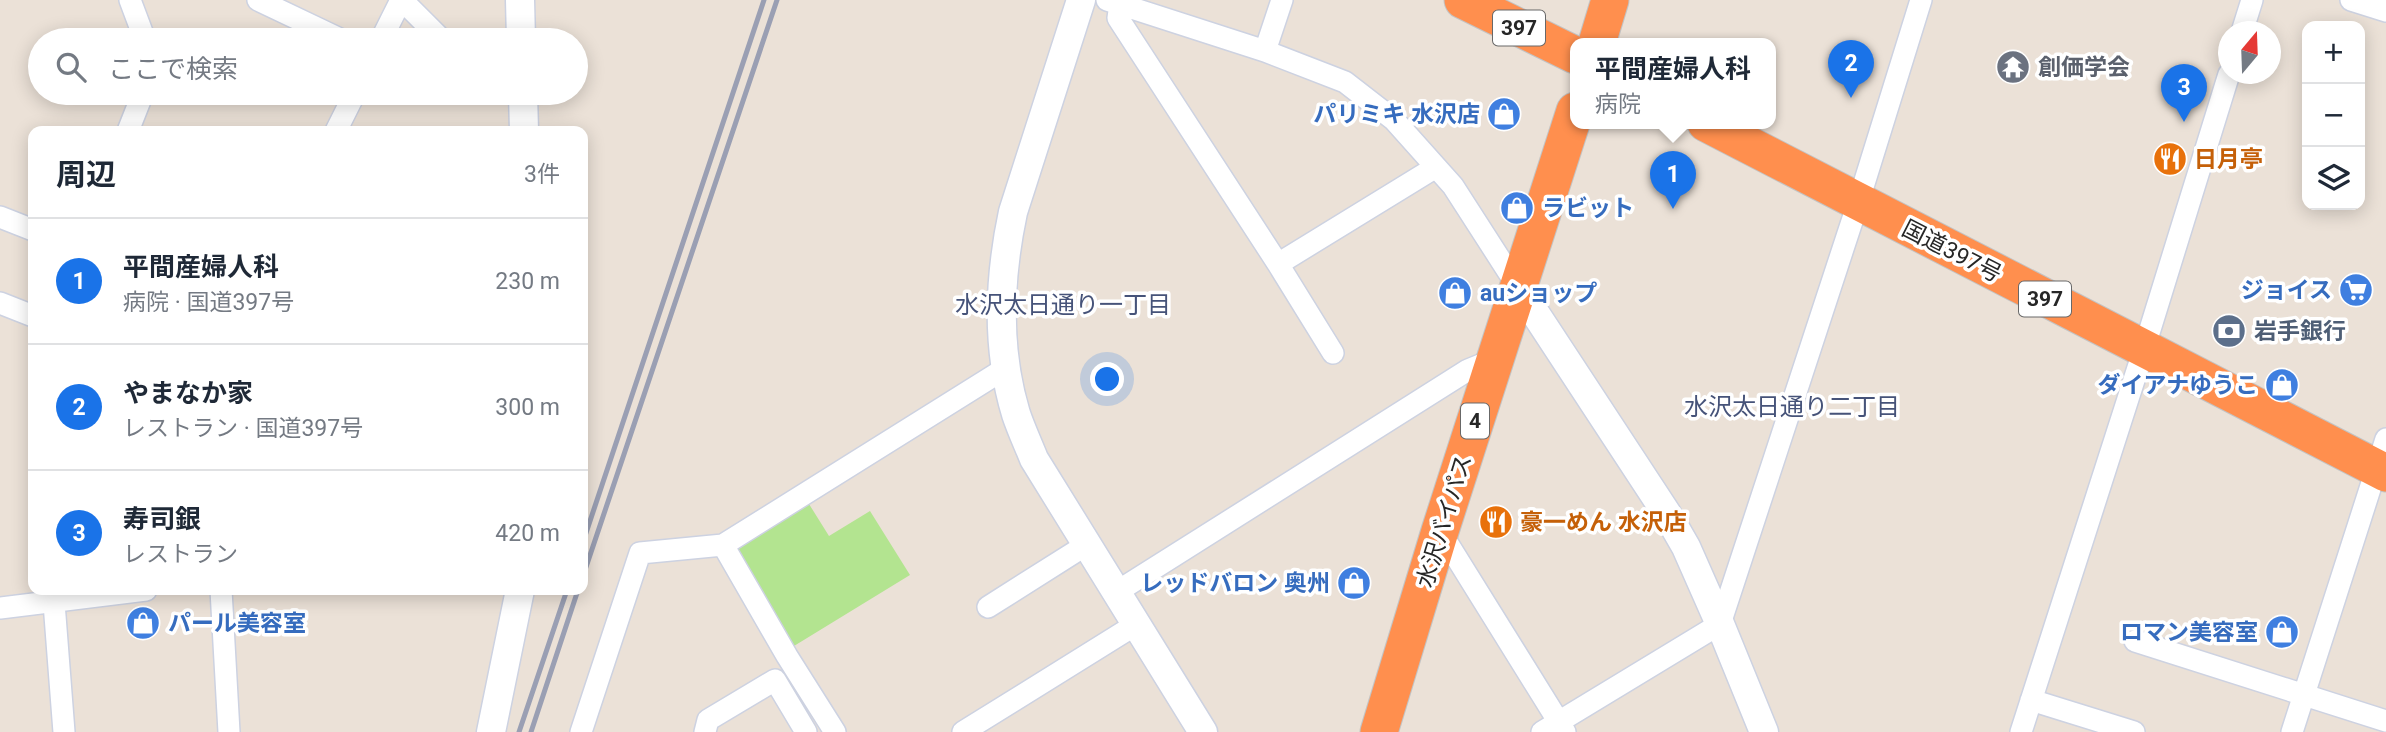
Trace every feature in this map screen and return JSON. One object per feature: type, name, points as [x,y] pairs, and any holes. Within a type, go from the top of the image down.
[{"type":"highway","name":"397","points":[[1463,0],[1570,53]]},
{"type":"highway","points":[[1599,38],[1611,0]]},
{"type":"highway","name":"水沢バイパス","points":[[1379,732],[1440,531],[1570,126]]},
{"type":"highway","name":"国道397号","points":[[1717,129],[2144,349],[2383,460]]},
{"type":"street","points":[[130,0],[140,28]]},
{"type":"street","points":[[258,0],[317,28]]},
{"type":"street","points":[[387,28],[402,0],[430,28]]},
{"type":"street","points":[[520,0],[521,28]]},
{"type":"street","points":[[1081,0],[1013,212],[1001,294],[1006,368],[1016,414],[1034,459],[1203,732]]},
{"type":"street","points":[[1265,51],[1282,0]]},
{"type":"street","points":[[1440,531],[1555,729],[1720,624],[1858,203],[1921,0]]},
{"type":"street","points":[[2245,21],[2252,0]]},
{"type":"street","points":[[2351,0],[2386,11]]},
{"type":"street","points":[[1114,2],[1265,51],[1345,82],[1394,120],[1436,167],[1453,187],[1667,514],[1686,547],[1764,732]]},
{"type":"street","points":[[1114,2],[1118,18],[1333,353]]},
{"type":"street","points":[[2021,732],[2226,84]]},
{"type":"street","points":[[130,126],[138,105]]},
{"type":"street","points":[[338,126],[349,105]]},
{"type":"street","points":[[523,105],[524,126]]},
{"type":"street","points":[[1278,264],[1436,167]]},
{"type":"street","points":[[0,217],[28,228]]},
{"type":"street","points":[[0,303],[28,314]]},
{"type":"street","points":[[1115,593],[1468,370],[1495,359]]},
{"type":"street","points":[[581,732],[640,554],[723,545],[1006,368]]},
{"type":"street","points":[[2292,732],[2383,460]]},
{"type":"street","points":[[723,545],[787,656],[835,732]]},
{"type":"street","points":[[988,607],[1086,545]]},
{"type":"street","points":[[222,595],[229,732]]},
{"type":"street","points":[[491,732],[519,595]]},
{"type":"street","points":[[0,608],[53,596],[64,732]]},
{"type":"street","points":[[963,732],[1135,625]]},
{"type":"street","points":[[2135,641],[2386,721]]},
{"type":"street","points":[[705,732],[708,720],[775,680],[797,729]]},
{"type":"street","points":[[2031,700],[2134,732]]},
{"type":"green space","points":[[809,504],[829,536],[870,511],[910,575],[794,646],[734,550]]},
{"type":"railway","points":[[588,527],[764,0]]},
{"type":"railway","points":[[588,561],[777,0]]},
{"type":"railway","points":[[519,732],[565,595]]},
{"type":"railway","points":[[531,732],[576,595]]},
{"type":"place","name":"創価学会","points":[[2013,67]]},
{"type":"place","name":"やまなか家","points":[[1851,98]]},
{"type":"place","name":"パリミキ 水沢店","points":[[1504,114]]},
{"type":"place","name":"寿司銀","points":[[2184,122]]},
{"type":"place","name":"日月亭","points":[[2170,159]]},
{"type":"place","name":"ラビット","points":[[1517,208]]},
{"type":"place","name":"平間産婦人科","points":[[1673,209]]},
{"type":"place","name":"ジョイス","points":[[2356,290]]},
{"type":"place","name":"auショップ","points":[[1455,293]]},
{"type":"place","name":"岩手銀行","points":[[2229,331]]},
{"type":"place","name":"ダイアナゆうこ","points":[[2282,385]]},
{"type":"place","name":"豪一めん 水沢店","points":[[1496,522]]},
{"type":"place","name":"レッドバロン 奥州","points":[[1354,583]]},
{"type":"place","name":"パール美容室","points":[[143,623]]},
{"type":"place","name":"ロマン美容室","points":[[2282,632]]},
{"type":"district","name":"水沢太日通り一丁目","points":[[1063,305]]},
{"type":"district","name":"水沢太日通り二丁目","points":[[1792,407]]}]
